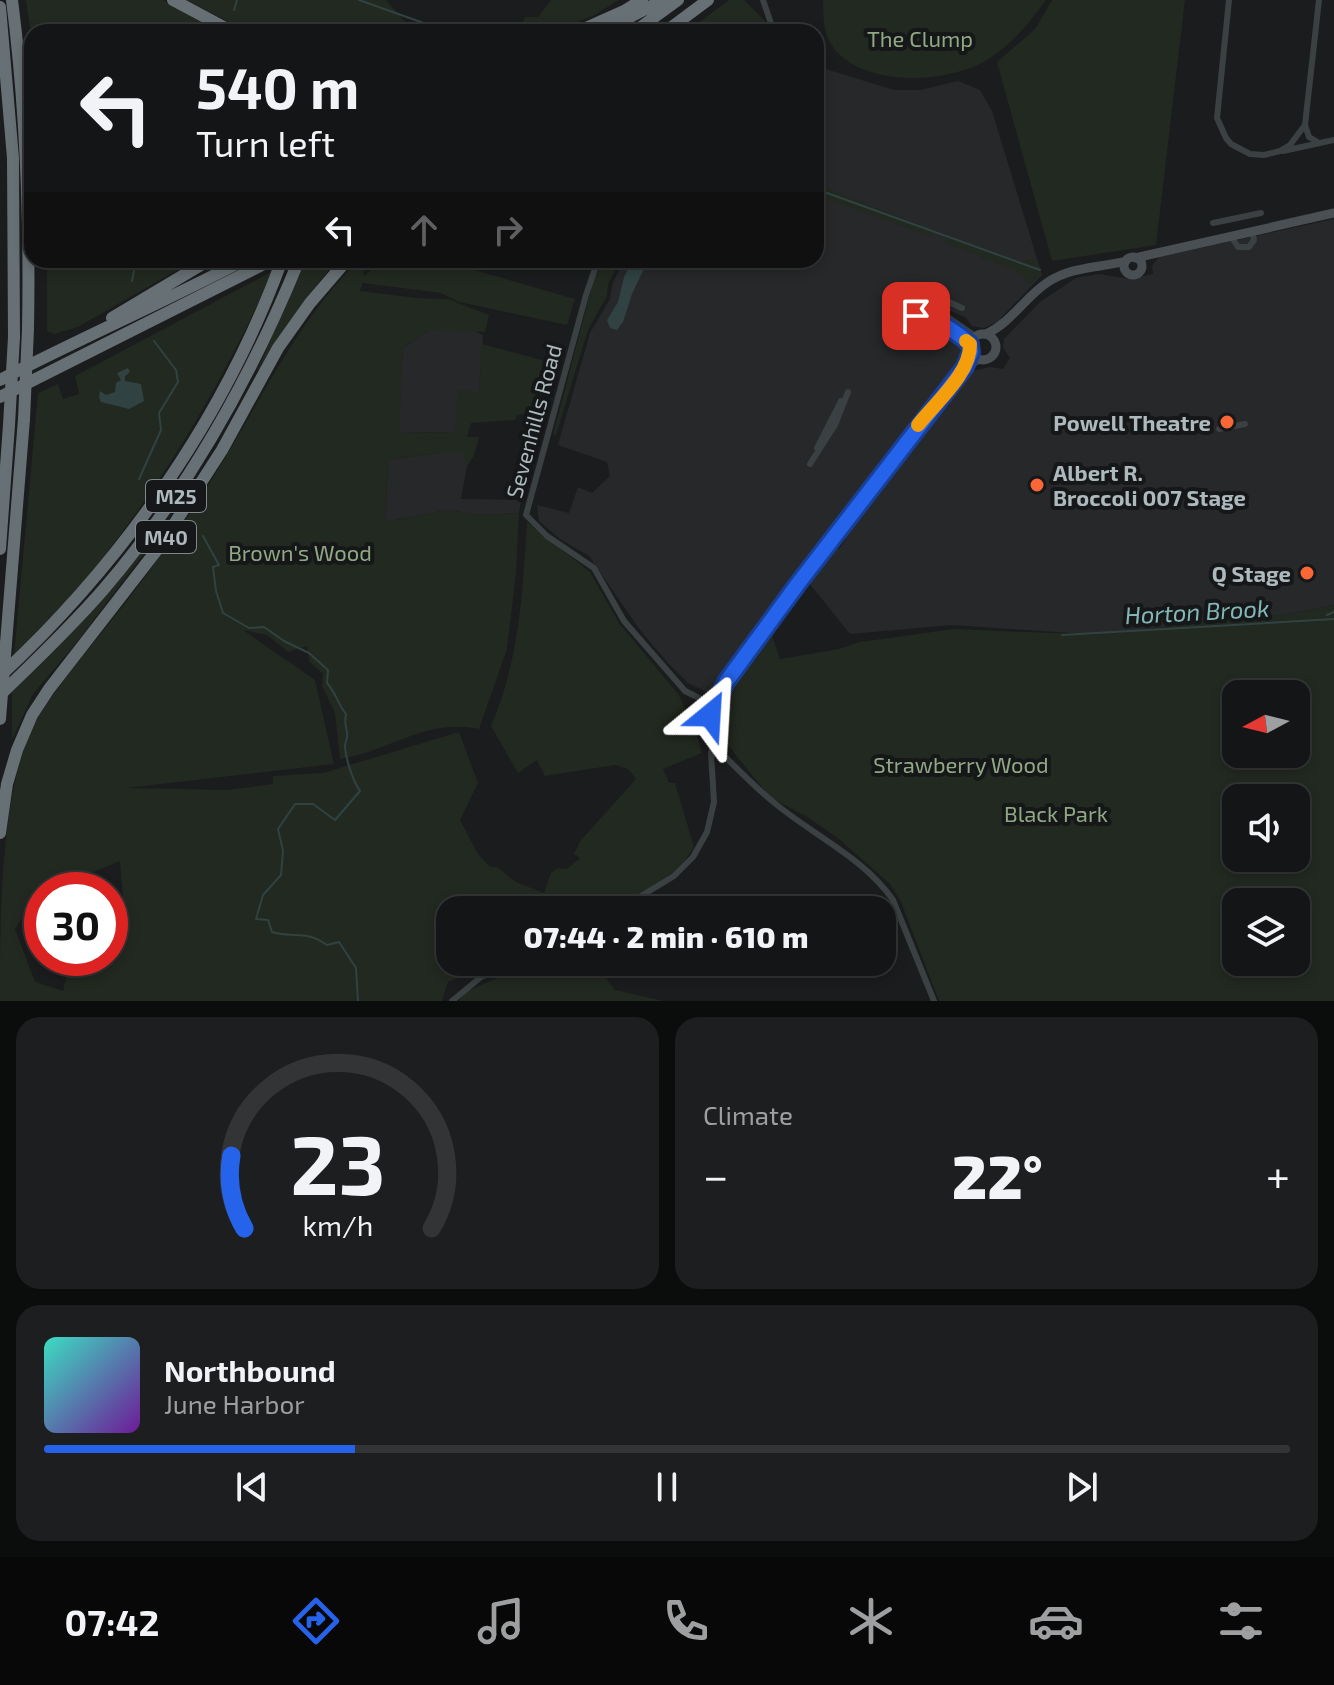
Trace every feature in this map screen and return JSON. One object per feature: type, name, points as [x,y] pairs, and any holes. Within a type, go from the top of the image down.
[{"type":"highway","points":[[12,0],[24,114]]},
{"type":"highway","points":[[173,0],[218,24]]},
{"type":"highway","points":[[595,24],[660,0]]},
{"type":"highway","points":[[645,24],[678,0]]},
{"type":"highway","points":[[676,24],[708,0]]},
{"type":"highway","points":[[614,24],[642,6]]},
{"type":"highway","points":[[0,7],[13,143],[14,337],[5,378],[6,427],[0,549]]},
{"type":"highway","points":[[30,268],[31,328]]},
{"type":"highway","points":[[0,719],[37,268]]},
{"type":"highway","points":[[82,338],[196,268]]},
{"type":"highway","points":[[5,378],[229,268]]},
{"type":"highway","points":[[0,397],[257,268]]},
{"type":"highway","name":"M25","points":[[0,676],[77,599],[124,542],[163,487],[230,375],[278,268]]},
{"type":"highway","name":"M25","points":[[0,695],[102,591],[177,494],[239,391],[296,268]]},
{"type":"highway","name":"M40","points":[[0,833],[7,784],[32,715],[160,546],[222,450],[278,348],[340,268]]},
{"type":"highway","points":[[0,450],[6,427]]},
{"type":"street","points":[[1229,0],[1216,110],[1219,126],[1231,144],[1250,154],[1264,155],[1334,140]]},
{"type":"street","points":[[1319,0],[1305,125],[1309,137],[1319,143]]},
{"type":"street","points":[[763,2],[771,24]]},
{"type":"street","points":[[1280,151],[1290,145],[1305,125]]},
{"type":"street","points":[[1213,223],[1261,213]]},
{"type":"street","points":[[641,896],[674,876],[693,857],[707,832],[714,802],[713,745],[708,723],[713,705],[726,682],[883,470],[965,367],[972,344],[1002,326],[1052,280],[1099,264],[1134,261],[1162,251],[1334,213]]},
{"type":"street","points":[[1236,235],[1237,218]]},
{"type":"street","points":[[1099,264],[1128,274],[1138,274],[1134,261]]},
{"type":"street","points":[[1128,274],[1125,268],[1134,261]]},
{"type":"street","name":"Sevenhills Road","points":[[595,268],[526,515],[547,536],[594,568],[624,621],[685,691],[713,705]]},
{"type":"street","points":[[962,308],[931,294],[923,296],[972,344],[982,360]]},
{"type":"street","points":[[919,307],[972,344]]},
{"type":"street","points":[[901,324],[916,316],[930,318],[948,328]]},
{"type":"street","points":[[930,318],[925,329],[937,338],[948,328]]},
{"type":"street","points":[[965,367],[993,354],[1002,326]]},
{"type":"street","points":[[986,334],[995,343]]},
{"type":"street","points":[[848,392],[835,425],[810,464],[826,427],[848,392]]},
{"type":"street","points":[[1219,429],[1245,424]]},
{"type":"street","points":[[833,539],[842,545]]},
{"type":"street","points":[[713,745],[776,805],[855,861],[884,888],[893,900],[934,1001]]},
{"type":"street","points":[[452,1001],[484,976]]},
{"type":"shaded area","points":[[824,68],[894,90],[920,90],[958,81],[980,90],[992,111],[1042,275],[997,322],[984,328],[972,326],[965,317],[941,304],[933,313],[928,311],[920,333],[936,344],[946,334],[951,336],[961,345],[961,356],[709,693],[688,683],[668,663],[640,630],[589,556],[560,539],[539,521],[537,505],[569,513],[578,487],[592,493],[610,476],[607,462],[558,445],[590,333],[610,299],[613,282],[621,268],[824,268]]},
{"type":"shaded area","points":[[1334,219],[1334,605],[1277,616],[1258,615],[1099,635],[952,625],[850,634],[809,583],[833,549],[839,549],[846,539],[845,534],[908,450],[973,371],[990,367],[1003,369],[1010,358],[1003,347],[1004,339],[1040,302],[1076,278],[1099,274],[1130,279],[1153,274],[1152,266],[1159,257]]},
{"type":"shaded area","points":[[629,268],[644,268],[617,330],[610,328],[607,320],[618,302]]},
{"type":"shaded area","points":[[431,330],[472,330],[483,335],[479,392],[455,432],[398,433],[403,347]]},
{"type":"shaded area","points":[[128,368],[130,372],[125,376],[125,381],[141,384],[144,401],[129,409],[101,402],[100,391],[106,395],[115,392],[116,383],[121,380],[117,373]]},
{"type":"shaded area","points":[[464,453],[467,466],[461,499],[521,500],[519,513],[481,515],[447,510],[385,522],[388,460]]},
{"type":"green space","points":[[26,0],[163,0],[204,24],[30,24]]},
{"type":"green space","points":[[186,0],[386,0],[407,24],[233,24]]},
{"type":"green space","points":[[551,0],[619,0],[593,16],[572,24],[522,24],[525,17],[538,17]]},
{"type":"green space","points":[[729,0],[744,0],[766,24],[697,24]]},
{"type":"green space","name":"The Clump","points":[[823,0],[1046,0],[1021,32],[990,58],[952,74],[906,78],[861,69],[844,58],[828,38]]},
{"type":"green space","points":[[1052,0],[1185,0],[1156,245],[1052,261],[997,62],[1035,29]]},
{"type":"green space","points":[[824,187],[932,230],[932,237],[824,198]]},
{"type":"green space","points":[[949,236],[1022,263],[1035,259],[1040,275],[1030,284],[1018,272],[946,243]]},
{"type":"green space","points":[[47,268],[181,268],[78,327],[54,334],[47,331]]},
{"type":"green space","points":[[301,268],[331,268],[303,302],[259,374],[258,369]]},
{"type":"green space","name":"Brown's Wood","points":[[352,268],[368,268],[363,272],[364,276],[374,268],[468,268],[575,299],[567,325],[459,302],[441,293],[363,283],[360,291],[448,299],[489,315],[485,332],[431,330],[403,347],[399,433],[455,432],[458,390],[479,392],[482,344],[549,362],[537,413],[517,415],[515,420],[471,423],[467,437],[479,437],[474,456],[467,466],[464,453],[388,460],[385,522],[447,510],[481,515],[519,513],[507,649],[479,729],[442,728],[340,759],[335,713],[322,686],[323,674],[309,661],[307,646],[288,652],[267,635],[243,630],[315,680],[334,764],[126,788],[228,790],[273,784],[273,776],[323,773],[459,732],[478,783],[460,820],[478,854],[490,867],[497,867],[516,882],[544,893],[551,873],[558,868],[567,869],[580,858],[574,854],[581,840],[636,779],[628,769],[615,765],[545,776],[537,760],[518,773],[491,726],[514,652],[527,522],[590,572],[619,623],[679,695],[702,753],[663,769],[669,783],[675,783],[694,847],[680,868],[637,896],[436,896],[436,976],[462,976],[448,982],[442,1001],[0,1001],[1,906],[6,840],[16,777],[29,736],[55,692],[141,583],[188,516],[316,309]]},
{"type":"green space","points":[[599,268],[617,268],[608,284],[607,296],[588,330],[556,435],[553,435]]},
{"type":"green space","points":[[273,271],[218,382],[154,488],[95,568],[14,655],[38,393],[58,384],[63,399],[79,394],[75,376]]},
{"type":"green space","points":[[168,519],[77,642],[33,694],[12,740],[12,692],[106,595]]},
{"type":"green space","name":"Black Park","points":[[1334,605],[1334,1001],[939,1001],[901,902],[890,884],[839,839],[770,797],[713,727],[730,690],[771,632],[780,659],[839,649],[860,642],[954,629],[1099,635],[1258,615],[1277,616]]},
{"type":"green space","points":[[502,976],[604,976],[615,990],[664,1001],[459,1001],[465,992]]},
{"type":"waterway","points":[[234,10],[237,0]]},
{"type":"waterway","points":[[359,0],[426,24]]},
{"type":"waterway","points":[[824,192],[1040,270]]},
{"type":"waterway","points":[[132,281],[134,268]]},
{"type":"waterway","points":[[139,479],[161,430],[159,413],[178,382],[176,370],[154,341]]},
{"type":"waterway","points":[[203,536],[219,565],[213,567],[223,613],[249,628],[264,627],[309,653],[328,670],[327,683],[346,714],[348,764],[360,791],[335,820],[313,804],[295,804],[278,829],[283,851],[281,875],[263,895],[256,919],[268,920],[272,932],[306,936],[327,945],[339,942],[356,968],[358,1001]]},
{"type":"waterway","points":[[1327,615],[1334,612]]},
{"type":"waterway","name":"Horton Brook","points":[[1062,635],[1334,619]]},
{"type":"slow traffic","points":[[918,425],[965,367],[971,352],[970,344],[966,341]]},
{"type":"place","name":"Powell Theatre","points":[[1227,422]]},
{"type":"place","name":"Albert R. Broccoli 007 Stage","points":[[1037,485]]},
{"type":"place","name":"Q Stage","points":[[1307,573]]},
{"type":"route","points":[[710,715],[726,682],[797,585],[965,367],[971,352],[970,344],[952,329],[939,325],[927,316],[916,316]]},
{"type":"park label","name":"Strawberry Wood","points":[[961,764]]}]
